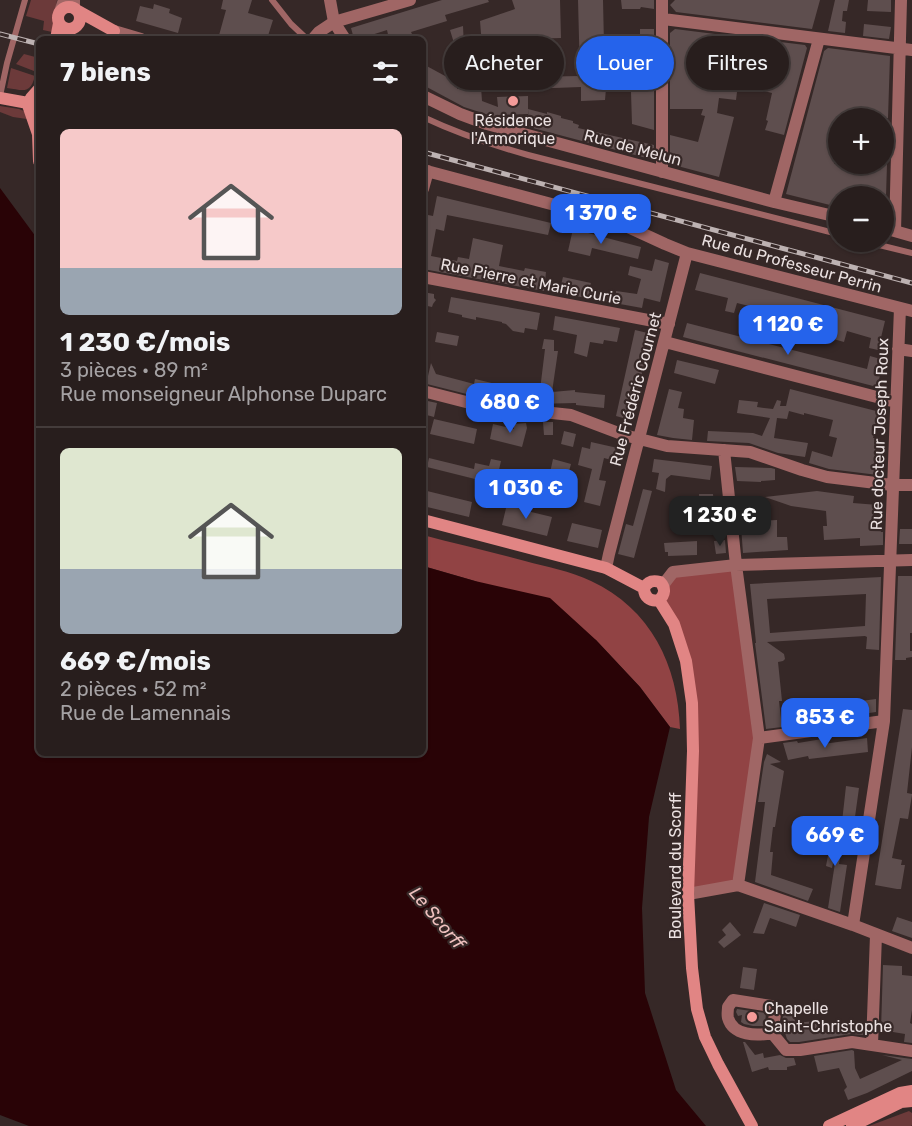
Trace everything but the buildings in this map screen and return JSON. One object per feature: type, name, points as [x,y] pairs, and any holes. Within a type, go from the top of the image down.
[{"type":"main road","points":[[58,36],[69,16],[114,31]]},
{"type":"main road","points":[[0,97],[35,101]]},
{"type":"main road","points":[[426,521],[606,568],[645,588]]},
{"type":"main road","points":[[653,581],[663,585],[664,593],[659,600],[654,601],[646,597],[644,592],[646,584],[653,581]]},
{"type":"main road","name":"Boulevard du Scorff","points":[[659,600],[674,624],[686,661],[692,703],[693,751],[688,894],[697,1010],[705,1037],[752,1126]]},
{"type":"main road","points":[[829,1126],[906,1092],[912,1084]]},
{"type":"main road","points":[[852,1126],[901,1102],[912,1101]]},
{"type":"street","points":[[330,0],[334,21],[343,36]]},
{"type":"street","points":[[316,36],[334,21],[410,0]]},
{"type":"street","points":[[662,0],[662,172]]},
{"type":"street","points":[[893,186],[906,49],[902,0]]},
{"type":"street","points":[[663,19],[906,49]]},
{"type":"street","points":[[114,31],[131,36]]},
{"type":"street","points":[[774,202],[819,39]]},
{"type":"street","name":"Rue de Melun","points":[[426,97],[487,124],[828,216]]},
{"type":"street","name":"Rue du Professeur Perrin","points":[[426,171],[615,221],[687,253],[906,310]]},
{"type":"street","points":[[894,231],[912,236]]},
{"type":"street","name":"Rue Frédéric Cournet","points":[[606,568],[687,253]]},
{"type":"street","name":"Rue Pierre et Marie Curie","points":[[426,278],[669,324]]},
{"type":"street","name":"Rue docteur Joseph Roux","points":[[853,925],[884,721],[898,349],[906,310]]},
{"type":"street","points":[[665,342],[896,402]]},
{"type":"street","points":[[898,349],[912,351]]},
{"type":"street","points":[[426,392],[513,414],[543,412],[571,415],[624,435],[667,446],[750,452],[827,477],[892,485],[912,485]]},
{"type":"street","points":[[724,450],[736,565],[759,738],[738,885]]},
{"type":"street","points":[[663,585],[673,572],[736,565],[912,560]]},
{"type":"street","points":[[759,738],[884,721]]},
{"type":"street","points":[[688,894],[738,885],[912,948]]},
{"type":"street","points":[[872,1045],[876,935]]},
{"type":"street","points":[[772,1033],[786,1050],[852,1042],[912,1051]]},
{"type":"lane","points":[[0,97],[25,0]]},
{"type":"lane","points":[[272,0],[303,36]]},
{"type":"lane","name":"Rue de Melun","points":[[426,118],[484,142],[528,155],[828,231]]},
{"type":"lane","points":[[894,249],[912,253]]},
{"type":"shaded area","points":[[31,0],[57,0],[52,32],[43,30],[44,21],[26,16]]},
{"type":"shaded area","points":[[24,54],[36,57],[36,72],[16,64]]},
{"type":"shaded area","points":[[11,68],[35,76],[28,89],[7,88]]},
{"type":"shaded area","points":[[0,106],[26,112],[27,119],[0,112]]},
{"type":"shaded area","points":[[426,536],[567,572],[591,581],[612,593],[645,623],[667,661],[674,683],[680,729],[670,727],[640,687],[596,640],[475,581],[426,567]]},
{"type":"shaded area","points":[[736,565],[759,738],[738,885],[688,894],[692,703],[662,597],[673,572]]},
{"type":"shaded area","points":[[909,1111],[912,1113],[911,1126],[869,1126]]},
{"type":"water","name":"Le Scorff","points":[[0,188],[36,237],[36,756],[426,756],[426,567],[550,598],[596,640],[640,687],[670,727],[649,817],[642,908],[645,993],[676,1090],[706,1126],[29,1126],[0,1115]]},
{"type":"railway","points":[[0,34],[36,43]]},
{"type":"railway","points":[[426,153],[912,283]]},
{"type":"place","name":"Résidence l'Armorique","points":[[513,101]]},
{"type":"place","name":"Chapelle Saint-Christophe","points":[[752,1017]]}]
